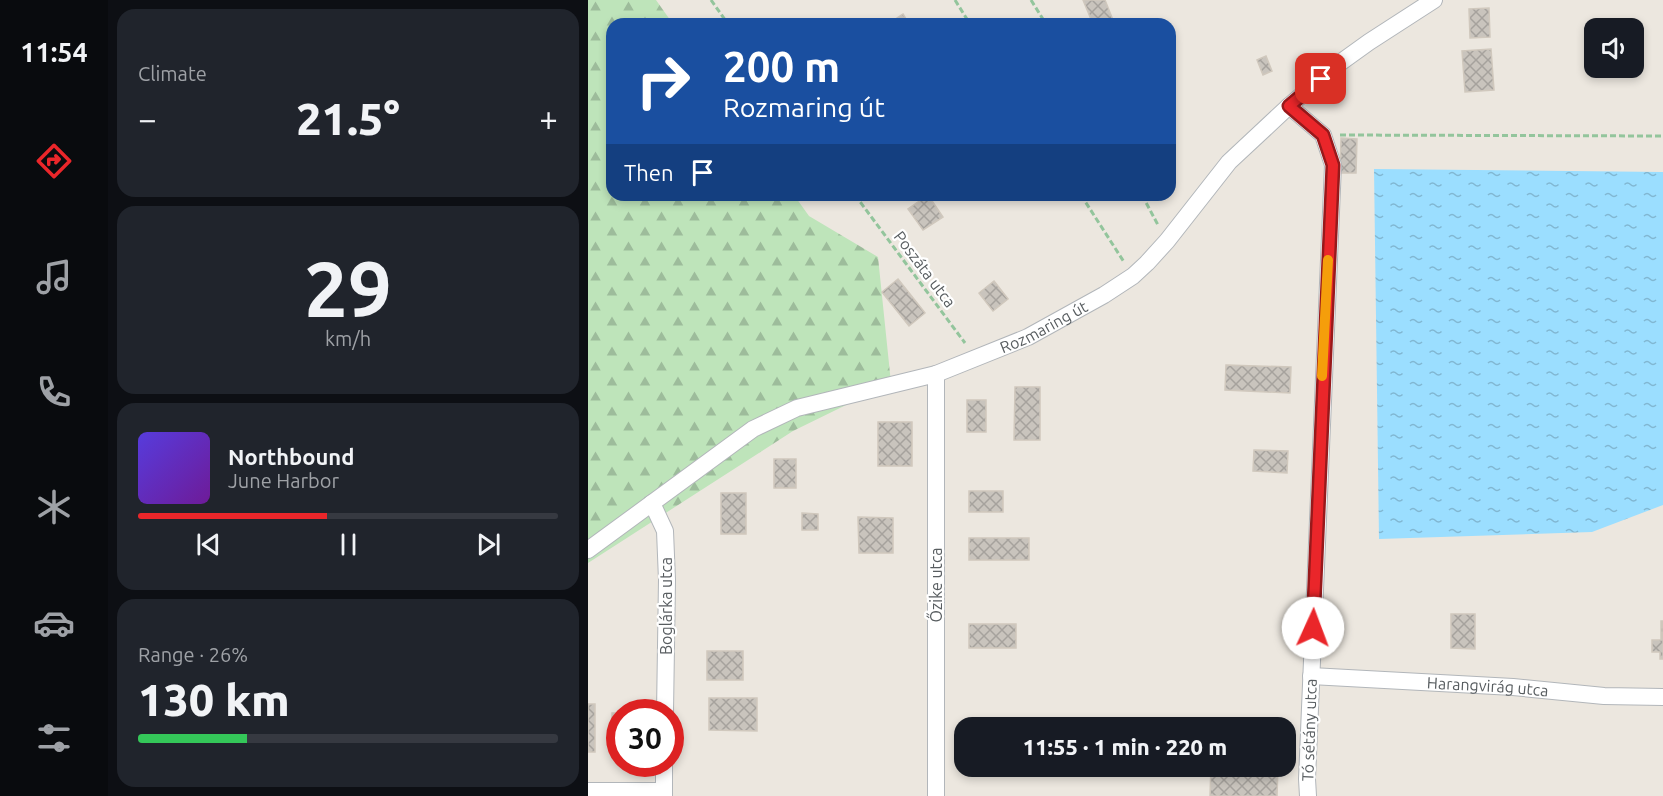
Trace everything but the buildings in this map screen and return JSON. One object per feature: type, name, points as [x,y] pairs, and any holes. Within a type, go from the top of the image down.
[{"type":"street","name":"Rozmaring út","points":[[588,550],[753,429],[797,408],[936,374],[1028,337],[1104,295],[1133,276],[1167,241],[1229,162],[1289,106],[1361,48],[1434,0]]},
{"type":"street","points":[[1289,106],[1323,135]]},
{"type":"street","name":"Tó sétány utca","points":[[1308,796],[1333,165],[1323,135]]},
{"type":"street","name":"Őzike utca","points":[[936,374],[936,796]]},
{"type":"street","name":"Boglárka utca","points":[[652,503],[665,531],[667,580],[665,699]]},
{"type":"street","name":"Harangvirág utca","points":[[1311,676],[1513,687],[1604,696],[1663,697]]},
{"type":"street","points":[[588,791],[664,794],[664,777]]},
{"type":"path","points":[[711,0],[724,18]]},
{"type":"path","points":[[955,0],[966,18]]},
{"type":"path","points":[[1031,0],[1042,18]]},
{"type":"path","points":[[1323,135],[1663,136]]},
{"type":"path","name":"Poszáta utca","points":[[859,201],[976,358]]},
{"type":"path","points":[[1085,201],[1133,276]]},
{"type":"path","points":[[1145,201],[1167,241]]},
{"type":"green space","points":[[588,0],[656,0],[669,18],[606,18],[606,201],[798,201],[809,216],[878,257],[891,383],[793,431],[588,563]]},
{"type":"water","points":[[1374,169],[1663,172],[1663,505],[1592,532],[1379,539]]},
{"type":"slow traffic","points":[[1322,376],[1328,260]]},
{"type":"route","points":[[1313,628],[1333,165],[1323,135],[1289,106],[1321,79]]}]
